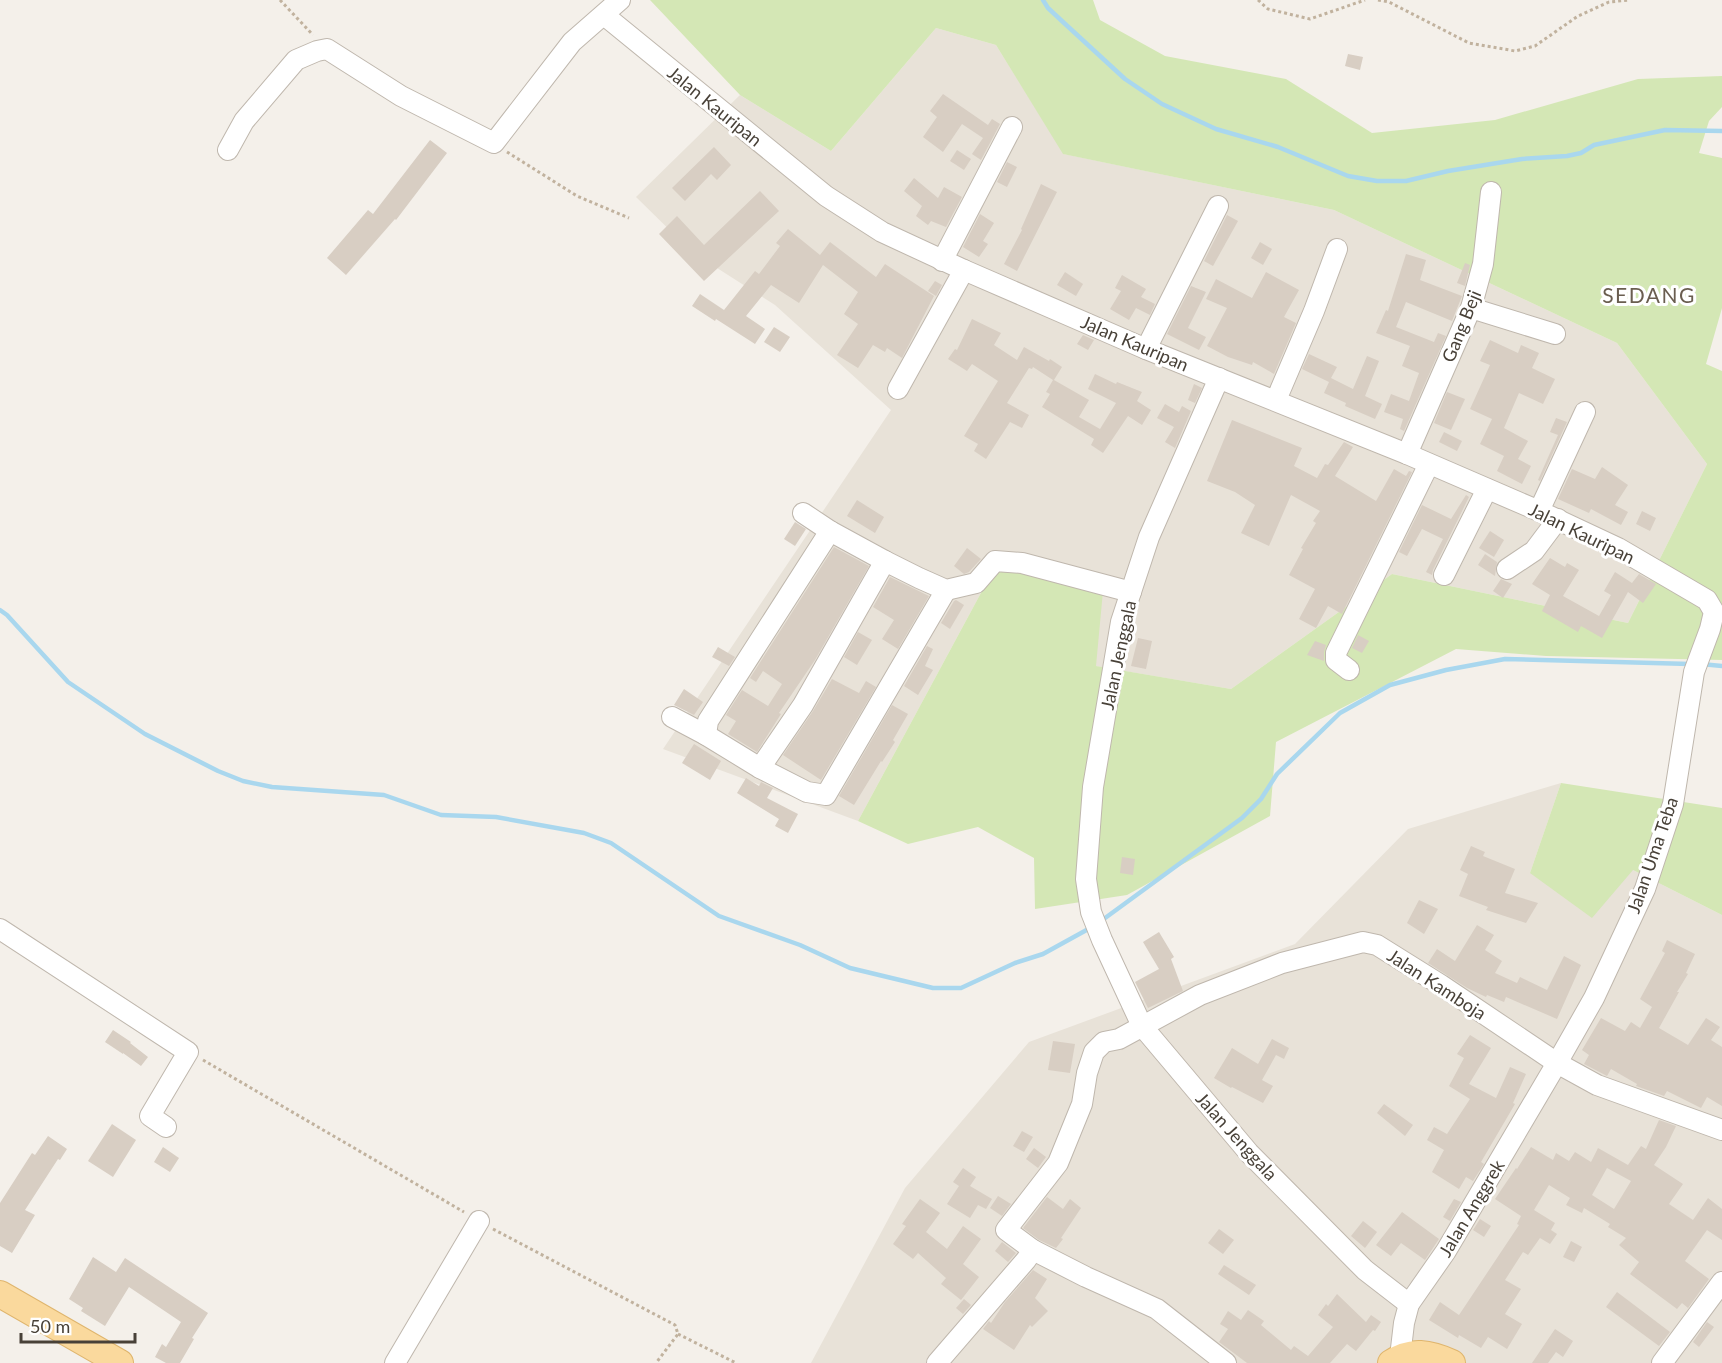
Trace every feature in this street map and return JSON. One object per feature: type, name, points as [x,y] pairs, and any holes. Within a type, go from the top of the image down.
[{"type":"main road","points":[[0,1294],[120,1363]]},
{"type":"main road","points":[[1403,1357],[1443,1359],[1452,1363]]},
{"type":"street","points":[[228,150],[244,121],[296,60],[327,49],[401,96],[494,143],[572,42],[620,0]]},
{"type":"street","name":"Jalan Kauripan","points":[[604,15],[826,196],[882,232],[942,261],[1146,349],[1407,453],[1539,510],[1618,548],[1707,600]]},
{"type":"street","points":[[942,261],[1012,127]]},
{"type":"street","name":"Gang Beji","points":[[1407,453],[1471,308],[1484,264],[1491,192]]},
{"type":"street","points":[[1146,349],[1218,206]]},
{"type":"street","points":[[1276,400],[1314,311],[1337,249]]},
{"type":"street","points":[[898,388],[964,270]]},
{"type":"street","points":[[1471,308],[1555,334]]},
{"type":"street","name":"Jalan Jenggala","points":[[1219,378],[1149,537],[1121,622],[1093,787],[1086,879],[1091,912],[1142,1026],[1249,1153],[1365,1270],[1410,1304]]},
{"type":"street","points":[[1539,510],[1586,412]]},
{"type":"street","points":[[1350,670],[1336,660],[1336,653],[1430,464]]},
{"type":"street","points":[[1444,575],[1487,489]]},
{"type":"street","points":[[802,513],[885,561],[946,590],[976,583],[995,561],[1022,563],[1131,592]]},
{"type":"street","points":[[1507,569],[1534,551],[1558,519]]},
{"type":"street","points":[[706,735],[708,721],[830,531]]},
{"type":"street","points":[[760,768],[803,705],[885,561]]},
{"type":"street","points":[[672,717],[760,768],[807,792],[826,795],[946,590]]},
{"type":"street","name":"Jalan Uma Teba","points":[[1557,1063],[1594,998],[1645,889],[1673,804],[1694,672],[1714,612],[1707,600]]},
{"type":"street","points":[[0,929],[188,1052],[150,1116],[166,1127]]},
{"type":"street","name":"Jalan Kamboja","points":[[1033,1250],[1006,1230],[1058,1163],[1082,1104],[1087,1073],[1094,1052],[1104,1042],[1119,1039],[1200,995],[1282,963],[1363,942],[1377,945],[1557,1063],[1597,1085],[1722,1129]]},
{"type":"street","name":"Jalan Anggrek","points":[[1403,1357],[1404,1323],[1410,1304],[1446,1251],[1557,1063]]},
{"type":"street","points":[[395,1363],[479,1221]]},
{"type":"street","points":[[937,1363],[1033,1250],[1157,1309],[1226,1363]]},
{"type":"street","points":[[1662,1363],[1722,1282]]},
{"type":"path","points":[[280,0],[327,49]]},
{"type":"path","points":[[1258,0],[1268,9],[1310,19],[1365,0]]},
{"type":"path","points":[[1378,0],[1389,2],[1469,43],[1515,51],[1535,46],[1578,16],[1609,2],[1630,0]]},
{"type":"path","points":[[494,143],[577,196],[629,218]]},
{"type":"path","points":[[188,1052],[479,1221],[675,1325],[678,1334],[736,1363]]},
{"type":"path","points":[[656,1363],[678,1334]]},
{"type":"shaded area","points":[[936,28],[996,45],[1064,154],[1334,210],[1617,343],[1707,464],[1628,623],[1392,574],[1231,689],[1095,666],[996,565],[858,821],[663,749],[891,410],[775,305],[692,252],[636,197],[740,95],[831,151]]},
{"type":"shaded area","points":[[1561,783],[1530,873],[1633,870],[1722,915],[1722,1363],[811,1363],[905,1188],[1029,1042],[1295,944],[1408,829]]},
{"type":"green space","points":[[650,0],[1093,0],[1100,20],[1165,56],[1286,79],[1372,133],[1495,120],[1638,79],[1722,76],[1722,107],[1709,121],[1699,153],[1722,158],[1722,308],[1706,364],[1722,371],[1722,660],[1546,656],[1456,649],[1276,742],[1270,816],[1127,895],[1035,909],[1034,858],[978,827],[908,844],[858,821],[996,565],[1103,591],[1096,666],[1231,689],[1392,574],[1628,623],[1707,464],[1617,343],[1334,210],[1063,154],[996,45],[936,28],[831,151],[740,95]]},
{"type":"green space","points":[[1561,783],[1722,808],[1722,915],[1633,870],[1592,918],[1530,873]]},
{"type":"building","points":[[1348,54],[1363,57],[1360,70],[1345,66]]},
{"type":"building","points":[[943,94],[988,125],[992,119],[1000,124],[981,160],[972,154],[983,138],[962,124],[943,152],[923,137],[937,117],[930,111]]},
{"type":"building","points":[[430,140],[447,153],[396,220],[346,275],[327,258],[368,210],[373,214]]},
{"type":"building","points":[[714,147],[731,165],[717,180],[711,174],[685,201],[672,188]]},
{"type":"building","points":[[957,150],[971,159],[964,170],[950,161]]},
{"type":"building","points":[[1007,162],[1017,167],[1007,187],[997,182]]},
{"type":"building","points":[[914,178],[938,198],[944,187],[962,197],[946,227],[931,221],[928,225],[916,216],[922,206],[904,191]]},
{"type":"building","points":[[1041,184],[1057,192],[1017,271],[1004,264],[1022,230]]},
{"type":"building","points":[[760,191],[779,211],[704,281],[659,234],[677,216],[704,245]]},
{"type":"building","points":[[980,214],[994,223],[983,241],[988,244],[979,257],[963,247]]},
{"type":"building","points":[[1227,215],[1238,221],[1213,266],[1204,261]]},
{"type":"building","points":[[788,229],[820,255],[830,242],[876,277],[885,264],[934,296],[902,358],[887,348],[885,352],[873,345],[858,368],[837,355],[858,324],[844,314],[858,292],[823,265],[799,303],[771,285],[746,316],[765,329],[755,344],[692,306],[700,294],[724,310],[755,271],[759,274],[780,246],[776,243]]},
{"type":"building","points":[[1260,242],[1272,249],[1263,265],[1251,258]]},
{"type":"building","points":[[1406,254],[1426,260],[1420,280],[1462,296],[1452,321],[1406,302],[1396,327],[1434,342],[1438,333],[1446,336],[1404,431],[1400,429],[1403,419],[1384,412],[1391,394],[1409,401],[1419,373],[1402,366],[1410,346],[1376,333],[1386,310],[1388,311]]},
{"type":"building","points":[[1465,263],[1470,265],[1465,286],[1457,283]]},
{"type":"building","points":[[1065,272],[1083,284],[1076,296],[1057,285]]},
{"type":"building","points":[[1266,272],[1299,290],[1284,317],[1296,323],[1274,374],[1253,362],[1252,365],[1228,357],[1207,346],[1227,308],[1206,299],[1216,279],[1252,298]]},
{"type":"building","points":[[1122,275],[1146,289],[1141,297],[1155,304],[1150,315],[1136,308],[1129,320],[1110,309],[1121,291],[1115,288]]},
{"type":"building","points":[[935,281],[942,285],[936,296],[928,291]]},
{"type":"building","points":[[1191,286],[1206,292],[1188,328],[1206,337],[1199,350],[1167,334]]},
{"type":"building","points":[[972,319],[1001,333],[994,345],[1017,360],[1024,347],[1062,367],[1054,380],[1089,400],[1079,417],[1100,429],[1116,403],[1088,389],[1095,374],[1116,384],[1117,382],[1142,392],[1137,401],[1151,410],[1142,425],[1128,416],[1103,453],[1091,445],[1094,439],[1042,407],[1050,394],[1046,392],[1053,380],[1033,367],[1029,368],[1007,403],[1029,415],[1022,428],[1010,422],[986,459],[974,451],[978,444],[964,436],[998,381],[972,364],[967,371],[948,359],[955,349],[957,350]]},
{"type":"building","points":[[774,327],[790,337],[780,352],[764,342]]},
{"type":"building","points":[[1083,335],[1094,340],[1088,350],[1077,344]]},
{"type":"building","points":[[1490,340],[1518,353],[1521,345],[1539,353],[1532,368],[1555,379],[1543,404],[1519,393],[1504,428],[1528,441],[1518,459],[1531,466],[1522,484],[1497,471],[1504,456],[1480,444],[1492,419],[1470,409],[1490,365],[1480,361]]},
{"type":"building","points":[[1309,354],[1337,367],[1331,378],[1353,389],[1367,356],[1379,361],[1365,396],[1382,404],[1375,419],[1345,406],[1346,403],[1324,393],[1329,382],[1302,369]]},
{"type":"building","points":[[1194,384],[1202,388],[1195,403],[1188,400]]},
{"type":"building","points":[[1447,392],[1465,399],[1451,430],[1434,423]]},
{"type":"building","points":[[1165,404],[1179,412],[1182,406],[1191,411],[1175,448],[1165,442],[1174,427],[1157,418]]},
{"type":"building","points":[[1556,418],[1567,422],[1540,481],[1538,480],[1558,435],[1550,432]]},
{"type":"building","points":[[1232,420],[1302,448],[1294,466],[1317,478],[1325,464],[1328,465],[1344,442],[1353,447],[1335,476],[1376,501],[1394,469],[1406,476],[1409,471],[1412,472],[1342,614],[1328,606],[1316,628],[1299,619],[1315,589],[1289,575],[1316,523],[1313,521],[1320,511],[1291,495],[1269,546],[1241,533],[1255,505],[1235,492],[1207,481]]},
{"type":"building","points":[[1444,432],[1462,441],[1457,451],[1439,442]]},
{"type":"building","points":[[1602,467],[1628,485],[1615,505],[1628,512],[1621,525],[1591,509],[1589,513],[1558,499],[1572,469],[1595,479]]},
{"type":"building","points":[[1466,495],[1469,497],[1432,575],[1426,572],[1443,539],[1422,529],[1407,556],[1399,552],[1422,505],[1451,519]]},
{"type":"building","points":[[857,500],[884,517],[875,533],[847,516]]},
{"type":"building","points":[[1642,511],[1656,518],[1650,531],[1636,524]]},
{"type":"building","points":[[795,522],[806,529],[795,546],[784,539]]},
{"type":"building","points":[[1490,531],[1504,540],[1494,557],[1479,548]]},
{"type":"building","points":[[834,547],[869,566],[815,660],[779,713],[781,714],[757,752],[728,734],[736,721],[726,715],[742,690],[768,706],[782,684],[763,671],[756,682],[750,678]]},
{"type":"building","points":[[967,548],[981,559],[969,572],[964,574],[954,566]]},
{"type":"building","points":[[1485,554],[1497,562],[1495,576],[1478,565]]},
{"type":"building","points":[[1550,558],[1565,567],[1567,563],[1579,570],[1563,596],[1599,616],[1611,595],[1604,591],[1615,572],[1632,583],[1639,574],[1656,584],[1643,603],[1628,592],[1602,638],[1581,626],[1578,632],[1542,611],[1550,595],[1532,584]]},
{"type":"building","points":[[890,577],[929,596],[898,649],[882,639],[894,620],[873,607]]},
{"type":"building","points":[[1501,579],[1512,584],[1503,598],[1493,591]]},
{"type":"building","points":[[956,600],[964,605],[950,629],[941,623]]},
{"type":"building","points":[[858,632],[872,640],[857,665],[844,657]]},
{"type":"building","points":[[1358,635],[1369,641],[1362,653],[1352,648]]},
{"type":"building","points":[[1138,638],[1152,641],[1146,669],[1131,666]]},
{"type":"building","points":[[1315,641],[1326,645],[1324,661],[1307,655]]},
{"type":"building","points":[[927,646],[933,649],[925,666],[933,670],[918,695],[904,686]]},
{"type":"building","points":[[718,647],[735,657],[729,666],[712,657]]},
{"type":"building","points":[[832,679],[859,693],[866,681],[876,687],[821,780],[783,755]]},
{"type":"building","points":[[684,689],[703,702],[694,715],[674,705]]},
{"type":"building","points":[[892,705],[908,714],[893,740],[895,742],[854,805],[839,796]]},
{"type":"building","points":[[694,744],[721,761],[710,780],[682,763]]},
{"type":"building","points":[[746,778],[759,786],[761,782],[773,788],[767,798],[798,814],[788,833],[775,826],[779,819],[737,793]]},
{"type":"building","points":[[1471,846],[1485,852],[1483,856],[1515,869],[1505,893],[1538,903],[1526,923],[1486,910],[1488,907],[1459,896],[1468,874],[1460,870]]},
{"type":"building","points":[[1122,857],[1135,859],[1133,875],[1120,873]]},
{"type":"building","points":[[1419,900],[1438,909],[1424,934],[1407,923]]},
{"type":"building","points":[[1477,925],[1494,935],[1485,950],[1502,961],[1495,973],[1517,983],[1520,977],[1547,990],[1564,956],[1581,965],[1557,1019],[1506,997],[1504,1002],[1487,995],[1486,997],[1467,988],[1428,963],[1437,949],[1455,961]]},
{"type":"building","points":[[1159,932],[1174,957],[1171,959],[1183,991],[1148,1008],[1135,982],[1159,969],[1143,942]]},
{"type":"building","points":[[1667,940],[1695,954],[1686,973],[1688,974],[1659,1028],[1688,1045],[1706,1018],[1720,1027],[1711,1040],[1722,1047],[1722,1106],[1707,1097],[1701,1108],[1667,1091],[1664,1096],[1636,1086],[1637,1084],[1611,1069],[1607,1076],[1584,1064],[1589,1055],[1582,1050],[1601,1018],[1625,1031],[1631,1022],[1640,1028],[1652,1007],[1640,999],[1665,953],[1662,951]]},
{"type":"building","points":[[113,1030],[148,1057],[141,1066],[105,1042]]},
{"type":"building","points":[[1470,1035],[1491,1048],[1469,1084],[1496,1098],[1510,1067],[1526,1074],[1513,1103],[1515,1104],[1481,1162],[1484,1164],[1473,1181],[1466,1177],[1459,1189],[1432,1172],[1444,1150],[1427,1140],[1434,1127],[1447,1134],[1470,1099],[1449,1086],[1464,1058],[1457,1054]]},
{"type":"building","points":[[1272,1039],[1289,1048],[1284,1059],[1276,1055],[1262,1080],[1273,1086],[1263,1103],[1214,1078],[1232,1048],[1258,1064]]},
{"type":"building","points":[[1053,1041],[1075,1044],[1070,1073],[1048,1070]]},
{"type":"building","points":[[1384,1104],[1413,1125],[1405,1136],[1377,1113]]},
{"type":"building","points":[[1659,1120],[1676,1126],[1654,1165],[1683,1184],[1669,1204],[1693,1220],[1708,1198],[1722,1209],[1722,1240],[1707,1230],[1685,1261],[1709,1279],[1688,1308],[1682,1303],[1677,1309],[1630,1274],[1639,1262],[1619,1245],[1626,1238],[1608,1227],[1610,1224],[1584,1208],[1582,1213],[1566,1205],[1570,1198],[1549,1185],[1534,1210],[1555,1223],[1551,1230],[1557,1234],[1550,1244],[1540,1238],[1528,1255],[1523,1252],[1505,1280],[1521,1289],[1505,1314],[1522,1324],[1507,1349],[1488,1337],[1481,1348],[1459,1335],[1458,1338],[1429,1320],[1440,1302],[1459,1315],[1519,1225],[1517,1224],[1521,1216],[1495,1199],[1531,1147],[1553,1160],[1556,1153],[1569,1161],[1575,1152],[1591,1162],[1598,1148],[1628,1165],[1641,1146],[1646,1149]],"holes":[[[1607,1168],[1631,1181],[1614,1209],[1592,1195]]]},
{"type":"building","points":[[112,1124],[136,1140],[113,1177],[88,1161]]},
{"type":"building","points":[[1022,1131],[1033,1137],[1024,1152],[1013,1146]]},
{"type":"building","points":[[48,1136],[67,1149],[25,1210],[35,1215],[12,1253],[0,1246],[0,1203],[32,1153],[35,1155]]},
{"type":"building","points":[[163,1147],[179,1158],[170,1172],[154,1162]]},
{"type":"building","points":[[1034,1148],[1046,1157],[1038,1168],[1026,1159]]},
{"type":"building","points":[[963,1168],[976,1177],[970,1186],[992,1199],[986,1209],[978,1205],[970,1218],[947,1204],[959,1186],[953,1182]]},
{"type":"building","points":[[998,1196],[1011,1204],[1002,1216],[990,1208]]},
{"type":"building","points":[[1047,1197],[1063,1209],[1070,1199],[1081,1208],[1056,1248],[1039,1240],[1023,1228]]},
{"type":"building","points":[[920,1199],[940,1213],[926,1232],[947,1249],[963,1226],[981,1239],[963,1264],[979,1277],[961,1300],[941,1284],[946,1278],[918,1253],[913,1259],[893,1244],[906,1226],[902,1224]]},
{"type":"building","points":[[1454,1199],[1461,1202],[1450,1221],[1443,1217]]},
{"type":"building","points":[[1402,1212],[1439,1239],[1425,1260],[1401,1243],[1391,1256],[1376,1245]]},
{"type":"building","points":[[1480,1219],[1491,1226],[1484,1237],[1473,1230]]},
{"type":"building","points":[[1363,1221],[1377,1232],[1365,1248],[1351,1236]]},
{"type":"building","points":[[1219,1229],[1234,1240],[1223,1254],[1208,1243]]},
{"type":"building","points":[[1571,1241],[1582,1247],[1574,1262],[1563,1257]]},
{"type":"building","points":[[1002,1242],[1016,1253],[1008,1262],[995,1251]]},
{"type":"building","points":[[93,1257],[116,1272],[125,1258],[208,1313],[180,1363],[166,1363],[155,1357],[162,1344],[166,1347],[181,1322],[129,1287],[105,1326],[81,1311],[83,1308],[69,1299]]},
{"type":"building","points":[[1224,1265],[1256,1285],[1249,1295],[1218,1274]]},
{"type":"building","points":[[1033,1270],[1047,1279],[1035,1298],[1048,1311],[1032,1327],[1030,1325],[1014,1350],[983,1329],[989,1321],[991,1323],[1005,1302]]},
{"type":"building","points":[[1617,1292],[1670,1332],[1659,1346],[1606,1307]]},
{"type":"building","points":[[1337,1294],[1366,1322],[1371,1315],[1381,1322],[1356,1351],[1347,1344],[1330,1363],[1247,1363],[1219,1342],[1228,1329],[1220,1324],[1228,1311],[1241,1320],[1248,1310],[1264,1321],[1261,1325],[1291,1350],[1294,1346],[1308,1356],[1333,1327],[1318,1315]]},
{"type":"building","points":[[964,1299],[971,1305],[963,1314],[956,1308]]},
{"type":"building","points":[[1707,1322],[1714,1327],[1699,1347],[1693,1342]]},
{"type":"building","points":[[1555,1329],[1573,1341],[1563,1357],[1556,1352],[1548,1363],[1532,1363]]},
{"type":"waterway","points":[[1043,0],[1048,8],[1125,79],[1162,104],[1216,129],[1278,147],[1348,176],[1377,181],[1406,181],[1448,171],[1522,159],[1567,156],[1581,153],[1594,145],[1665,130],[1722,131]]},
{"type":"waterway","points":[[0,610],[68,682],[145,734],[218,771],[243,781],[272,787],[384,795],[441,815],[496,817],[584,833],[611,843],[719,916],[800,945],[850,968],[933,988],[961,988],[1015,963],[1043,954],[1092,927]]},
{"type":"waterway","points":[[1101,921],[1242,818],[1261,799],[1277,774],[1340,713],[1390,685],[1446,670],[1505,659],[1690,664]]},
{"type":"waterway","points":[[1701,664],[1722,666]]},
{"type":"district","name":"SEDANG","points":[[1649,294]]}]
